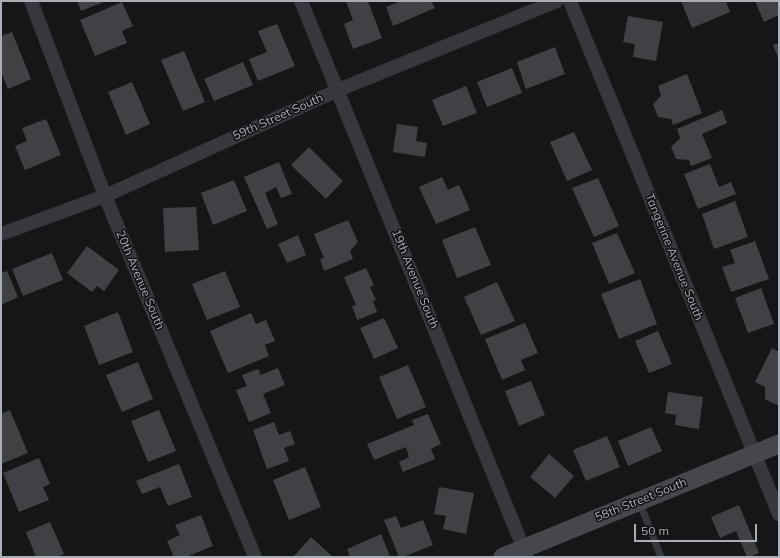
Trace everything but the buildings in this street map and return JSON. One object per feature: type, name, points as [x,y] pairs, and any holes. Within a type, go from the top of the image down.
[{"type":"street","name":"20th Avenue South","points":[[31,1],[105,196],[256,557]]},
{"type":"street","name":"19th Avenue South","points":[[302,1],[525,552]]},
{"type":"street","name":"59th Street South","points":[[1,234],[105,196],[338,90],[557,1]]},
{"type":"street","name":"Tangerine Avenue South","points":[[570,1],[779,514]]},
{"type":"street","name":"58th Street South","points":[[503,557],[525,552],[639,501],[779,444]]},
{"type":"lane","points":[[639,501],[661,557]]}]
